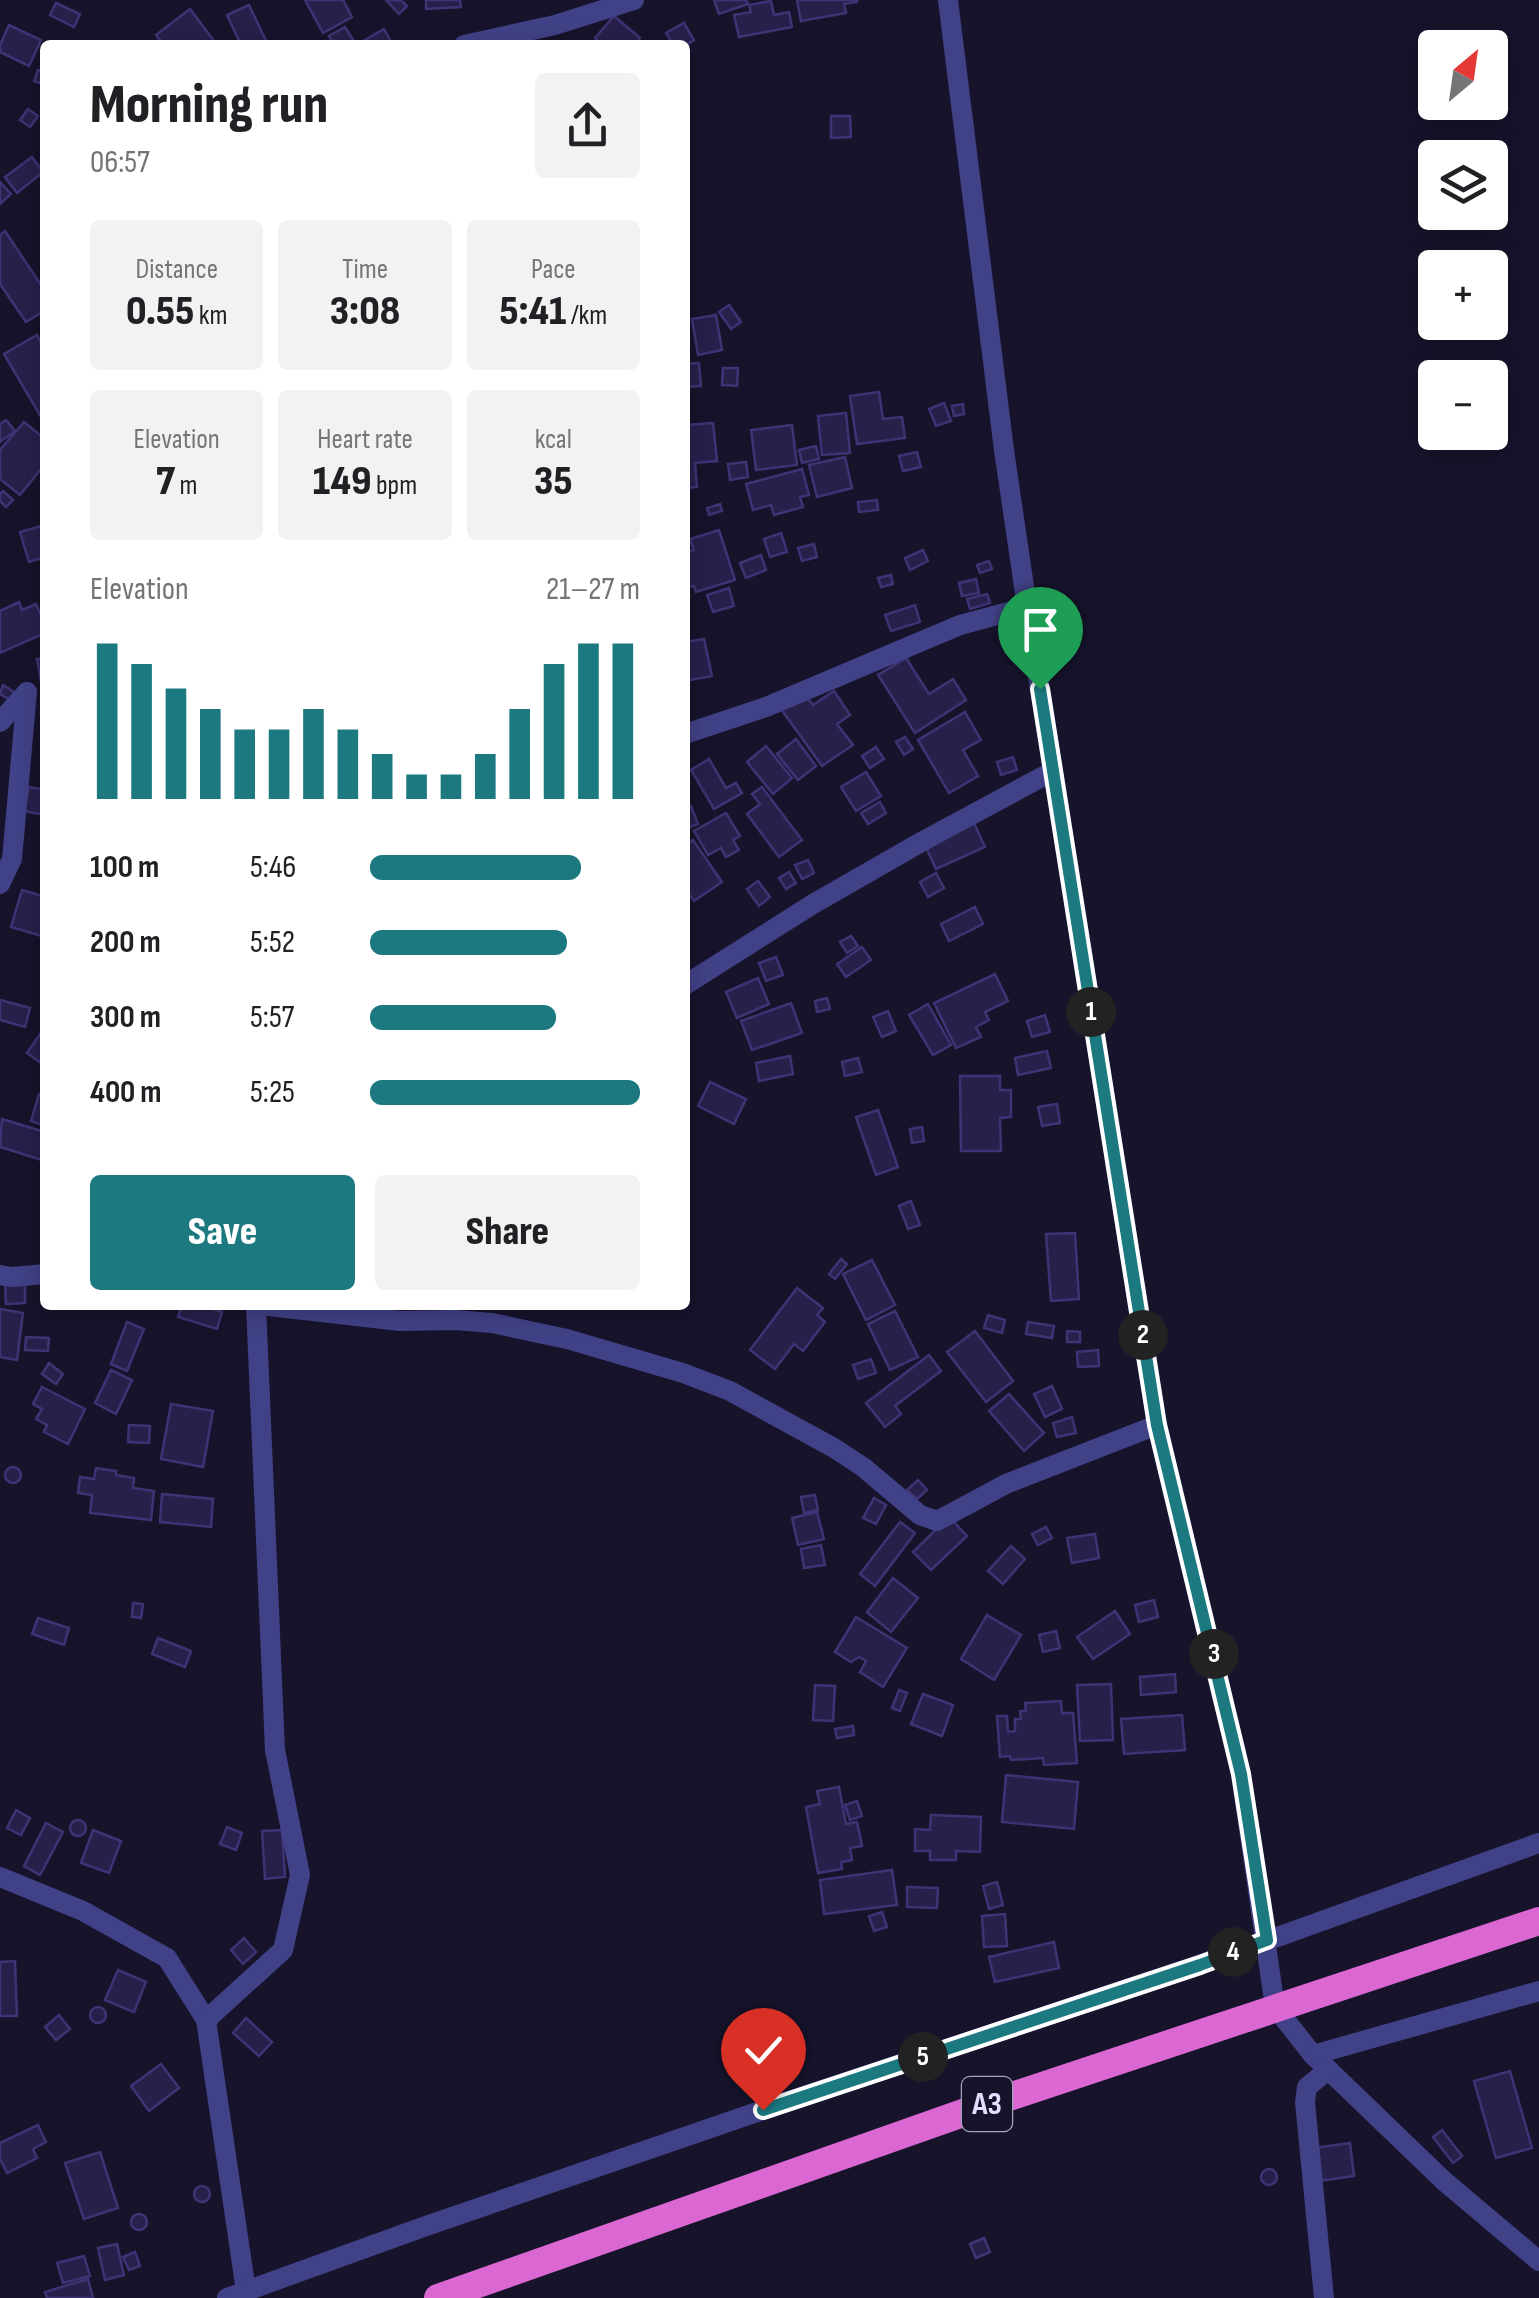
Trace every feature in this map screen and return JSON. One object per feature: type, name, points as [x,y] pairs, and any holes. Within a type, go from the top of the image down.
[{"type":"highway","name":"A3","points":[[438,2298],[997,2101],[1539,1921]]},
{"type":"street","points":[[488,40],[555,26],[634,0]]},
{"type":"street","points":[[948,0],[1027,607],[1157,1425],[1241,1774],[1276,2008],[1321,2062],[1444,2181],[1539,2262]]},
{"type":"street","points":[[690,732],[766,706],[960,625],[1027,607]]},
{"type":"street","points":[[0,722],[36,694]]},
{"type":"street","points":[[0,884],[12,859],[36,694]]},
{"type":"street","points":[[690,982],[813,904],[1052,772]]},
{"type":"street","points":[[0,1275],[40,1274]]},
{"type":"street","points":[[206,2020],[283,1950],[300,1875],[276,1750],[258,1310]]},
{"type":"street","points":[[302,1310],[400,1321],[455,1320],[490,1314],[683,1374],[730,1391],[834,1448],[864,1467],[920,1515],[937,1521],[1006,1484],[1157,1425]]},
{"type":"street","points":[[0,1876],[84,1911],[167,1958],[206,2020],[236,2295],[763,2110],[1200,1965],[1539,1844]]},
{"type":"street","points":[[1324,2298],[1305,2102],[1307,2087],[1321,2062],[1539,1992]]},
{"type":"building","points":[[305,0],[343,0],[352,17],[323,33]]},
{"type":"building","points":[[386,0],[401,0],[407,6],[399,14]]},
{"type":"building","points":[[426,0],[460,0],[461,7],[426,9]]},
{"type":"building","points":[[714,0],[746,0],[748,4],[719,14]]},
{"type":"building","points":[[797,0],[857,2],[844,4],[846,13],[801,21]]},
{"type":"building","points":[[771,1],[774,15],[789,12],[792,27],[739,37],[734,15],[751,12],[749,5]]},
{"type":"building","points":[[56,3],[80,14],[74,27],[50,15]]},
{"type":"building","points":[[249,5],[266,40],[239,40],[227,15]]},
{"type":"building","points":[[190,9],[213,40],[160,40],[156,35]]},
{"type":"building","points":[[614,16],[640,38],[597,40],[595,38]]},
{"type":"building","points":[[684,23],[694,40],[670,40],[666,33]]},
{"type":"building","points":[[9,25],[41,40],[29,66],[0,52]]},
{"type":"building","points":[[345,27],[353,40],[331,40],[329,36]]},
{"type":"building","points":[[384,29],[390,40],[365,40]]},
{"type":"building","points":[[28,109],[38,116],[30,127],[20,120]]},
{"type":"building","points":[[831,116],[850,116],[851,137],[831,138]]},
{"type":"building","points":[[32,157],[40,168],[40,174],[17,193],[5,177]]},
{"type":"building","points":[[0,182],[11,194],[0,204]]},
{"type":"building","points":[[5,231],[40,284],[40,313],[26,322],[0,284],[0,235]]},
{"type":"building","points":[[729,305],[741,322],[731,329],[719,312]]},
{"type":"building","points":[[716,315],[722,350],[698,355],[692,319]]},
{"type":"building","points":[[37,335],[40,415],[4,354]]},
{"type":"building","points":[[699,363],[701,386],[690,387],[690,364]]},
{"type":"building","points":[[723,368],[738,368],[737,386],[722,385]]},
{"type":"building","points":[[879,392],[883,419],[902,417],[905,438],[857,444],[850,396]]},
{"type":"building","points":[[944,403],[951,421],[936,426],[929,409]]},
{"type":"building","points":[[963,404],[964,414],[954,416],[952,406]]},
{"type":"building","points":[[846,413],[850,453],[822,455],[818,416]]},
{"type":"building","points":[[6,420],[15,431],[0,442],[0,424]]},
{"type":"building","points":[[24,422],[40,435],[40,470],[20,495],[0,479],[0,450]]},
{"type":"building","points":[[713,423],[717,461],[695,463],[697,487],[690,488],[690,425]]},
{"type":"building","points":[[792,425],[797,465],[756,470],[751,430]]},
{"type":"building","points":[[816,446],[819,459],[802,463],[799,450]]},
{"type":"building","points":[[917,452],[921,467],[903,471],[899,456]]},
{"type":"building","points":[[845,457],[852,488],[817,497],[809,465]]},
{"type":"building","points":[[746,462],[748,477],[730,480],[728,464]]},
{"type":"building","points":[[802,469],[809,495],[800,497],[803,507],[774,515],[771,505],[753,510],[746,484]]},
{"type":"building","points":[[3,491],[13,500],[6,507],[0,501]]},
{"type":"building","points":[[877,500],[878,510],[859,512],[858,502]]},
{"type":"building","points":[[720,504],[722,511],[709,515],[707,508]]},
{"type":"building","points":[[40,526],[40,559],[29,562],[20,532]]},
{"type":"building","points":[[719,530],[735,580],[696,592],[694,586],[690,587],[690,551],[694,550],[690,539]]},
{"type":"building","points":[[781,533],[787,552],[770,557],[764,539]]},
{"type":"building","points":[[814,544],[817,557],[802,561],[798,548]]},
{"type":"building","points":[[923,550],[928,561],[910,570],[905,558]]},
{"type":"building","points":[[761,555],[766,570],[746,578],[740,563]]},
{"type":"building","points":[[989,561],[992,569],[980,573],[977,565]]},
{"type":"building","points":[[891,575],[893,584],[881,587],[878,578]]},
{"type":"building","points":[[976,579],[979,593],[962,596],[959,583]]},
{"type":"building","points":[[729,588],[734,606],[713,612],[707,595]]},
{"type":"building","points":[[987,594],[990,603],[970,609],[967,599]]},
{"type":"building","points":[[19,602],[22,610],[36,604],[40,635],[0,653],[0,611]]},
{"type":"building","points":[[915,605],[920,622],[891,631],[885,615]]},
{"type":"building","points":[[704,639],[712,676],[690,680],[690,641]]},
{"type":"building","points":[[906,658],[929,694],[953,679],[966,700],[915,733],[878,675]]},
{"type":"building","points":[[3,685],[16,693],[11,700],[0,694]]},
{"type":"building","points":[[834,691],[850,715],[837,724],[853,745],[822,766],[781,709],[804,693],[813,705]]},
{"type":"building","points":[[965,712],[981,740],[963,750],[978,776],[949,793],[918,740]]},
{"type":"building","points":[[905,737],[913,749],[904,755],[896,742]]},
{"type":"building","points":[[796,739],[816,766],[798,780],[777,754]]},
{"type":"building","points":[[766,746],[792,778],[773,794],[747,762]]},
{"type":"building","points":[[876,747],[884,759],[870,768],[862,756]]},
{"type":"building","points":[[1013,757],[1017,770],[1001,775],[997,762]]},
{"type":"building","points":[[709,759],[726,788],[736,783],[742,793],[714,809],[691,770]]},
{"type":"building","points":[[866,772],[881,796],[856,811],[841,787]]},
{"type":"building","points":[[29,787],[40,789],[40,814],[24,811]]},
{"type":"building","points":[[762,787],[802,840],[779,857],[747,814],[760,804],[752,794]]},
{"type":"building","points":[[880,802],[886,813],[868,824],[861,813]]},
{"type":"building","points":[[690,806],[698,824],[690,827]]},
{"type":"building","points":[[726,813],[740,836],[733,840],[739,850],[726,857],[721,848],[708,855],[694,831]]},
{"type":"building","points":[[974,823],[985,847],[936,869],[925,845]]},
{"type":"building","points":[[693,840],[722,882],[694,901],[690,895]]},
{"type":"building","points":[[808,860],[814,873],[802,879],[795,865]]},
{"type":"building","points":[[789,872],[796,883],[786,889],[779,878]]},
{"type":"building","points":[[936,873],[944,888],[928,897],[920,882]]},
{"type":"building","points":[[758,881],[770,897],[759,906],[747,889]]},
{"type":"building","points":[[22,890],[40,895],[40,936],[11,927]]},
{"type":"building","points":[[975,907],[983,924],[949,941],[941,924]]},
{"type":"building","points":[[851,936],[858,946],[847,953],[840,942]]},
{"type":"building","points":[[862,947],[871,960],[846,977],[837,964]]},
{"type":"building","points":[[776,957],[783,975],[766,981],[759,963]]},
{"type":"building","points":[[995,974],[1008,1001],[985,1012],[989,1020],[976,1027],[981,1037],[956,1048],[934,1003]]},
{"type":"building","points":[[758,978],[769,1004],[737,1018],[726,992]]},
{"type":"building","points":[[827,998],[830,1009],[817,1012],[815,1001]]},
{"type":"building","points":[[0,1000],[30,1008],[25,1027],[0,1020]]},
{"type":"building","points":[[791,1003],[802,1033],[752,1050],[741,1021]]},
{"type":"building","points":[[928,1004],[951,1045],[933,1055],[909,1015]]},
{"type":"building","points":[[888,1011],[896,1031],[882,1037],[873,1017]]},
{"type":"building","points":[[1045,1015],[1050,1032],[1032,1037],[1027,1021]]},
{"type":"building","points":[[40,1034],[40,1062],[27,1053]]},
{"type":"building","points":[[1047,1051],[1051,1068],[1018,1075],[1015,1058]]},
{"type":"building","points":[[790,1056],[793,1074],[759,1081],[756,1063]]},
{"type":"building","points":[[858,1058],[862,1072],[845,1076],[842,1062]]},
{"type":"building","points":[[960,1076],[1000,1076],[1000,1090],[1011,1090],[1011,1117],[1000,1118],[1001,1151],[961,1151]]},
{"type":"building","points":[[710,1082],[746,1099],[734,1124],[698,1106]]},
{"type":"building","points":[[39,1094],[40,1124],[31,1121]]},
{"type":"building","points":[[1057,1104],[1060,1123],[1042,1126],[1038,1107]]},
{"type":"building","points":[[878,1110],[898,1167],[876,1175],[856,1117]]},
{"type":"building","points":[[2,1119],[40,1130],[40,1159],[0,1147]]},
{"type":"building","points":[[922,1127],[924,1141],[912,1143],[910,1129]]},
{"type":"building","points":[[911,1201],[920,1225],[908,1229],[899,1206]]},
{"type":"building","points":[[1075,1233],[1079,1299],[1051,1301],[1046,1234]]},
{"type":"building","points":[[841,1259],[847,1264],[835,1279],[829,1274]]},
{"type":"building","points":[[872,1260],[895,1305],[866,1320],[843,1274]]},
{"type":"building","points":[[25,1283],[25,1303],[6,1304],[5,1284]]},
{"type":"building","points":[[797,1288],[823,1308],[817,1315],[825,1322],[803,1351],[794,1344],[775,1369],[750,1350]]},
{"type":"building","points":[[0,1309],[23,1313],[17,1360],[0,1357]]},
{"type":"building","points":[[180,1310],[222,1312],[217,1329],[178,1317]]},
{"type":"building","points":[[895,1311],[918,1357],[890,1370],[868,1324]]},
{"type":"building","points":[[988,1315],[1005,1320],[1002,1333],[984,1328]]},
{"type":"building","points":[[127,1322],[144,1329],[127,1371],[111,1364]]},
{"type":"building","points":[[1028,1322],[1054,1326],[1052,1338],[1026,1334]]},
{"type":"building","points":[[975,1331],[1013,1381],[986,1402],[947,1352]]},
{"type":"building","points":[[1067,1331],[1080,1332],[1080,1342],[1067,1342]]},
{"type":"building","points":[[26,1337],[49,1338],[48,1351],[25,1350]]},
{"type":"building","points":[[1098,1350],[1099,1366],[1078,1367],[1077,1352]]},
{"type":"building","points":[[929,1355],[941,1371],[895,1406],[901,1414],[885,1427],[866,1403]]},
{"type":"building","points":[[871,1359],[876,1373],[858,1379],[853,1365]]},
{"type":"building","points":[[49,1363],[63,1374],[56,1384],[42,1374]]},
{"type":"building","points":[[111,1370],[132,1380],[116,1414],[95,1403]]},
{"type":"building","points":[[1052,1386],[1062,1409],[1045,1417],[1034,1394]]},
{"type":"building","points":[[42,1387],[85,1409],[68,1444],[44,1432],[47,1425],[36,1419],[42,1409],[33,1404]]},
{"type":"building","points":[[1009,1394],[1044,1433],[1024,1451],[989,1411]]},
{"type":"building","points":[[171,1404],[213,1411],[203,1467],[161,1459]]},
{"type":"building","points":[[1072,1417],[1076,1433],[1057,1437],[1053,1423]]},
{"type":"building","points":[[129,1425],[150,1426],[149,1443],[128,1442]]},
{"type":"building","points":[[13,1467],[21,1475],[13,1483],[5,1475]]},
{"type":"building","points":[[96,1468],[134,1478],[133,1488],[154,1491],[151,1520],[90,1513],[92,1495],[78,1493],[80,1477],[94,1479]]},
{"type":"building","points":[[918,1480],[927,1490],[917,1499],[907,1490]]},
{"type":"building","points":[[162,1494],[213,1499],[211,1527],[160,1522]]},
{"type":"building","points":[[815,1495],[818,1510],[804,1513],[801,1497]]},
{"type":"building","points":[[874,1498],[886,1505],[876,1524],[863,1518]]},
{"type":"building","points":[[817,1512],[824,1539],[798,1545],[792,1518]]},
{"type":"building","points":[[949,1517],[967,1536],[931,1570],[913,1552]]},
{"type":"building","points":[[900,1522],[915,1533],[875,1586],[860,1574]]},
{"type":"building","points":[[1046,1527],[1052,1538],[1038,1545],[1032,1534]]},
{"type":"building","points":[[1095,1534],[1099,1558],[1072,1563],[1067,1538]]},
{"type":"building","points":[[821,1545],[825,1565],[804,1568],[801,1549]]},
{"type":"building","points":[[1011,1546],[1025,1559],[1003,1584],[988,1571]]},
{"type":"building","points":[[893,1578],[918,1598],[891,1632],[867,1612]]},
{"type":"building","points":[[1154,1600],[1158,1617],[1139,1622],[1135,1605]]},
{"type":"building","points":[[133,1603],[143,1604],[141,1618],[132,1617]]},
{"type":"building","points":[[1115,1611],[1130,1634],[1093,1659],[1077,1637]]},
{"type":"building","points":[[987,1615],[1021,1635],[994,1680],[961,1659]]},
{"type":"building","points":[[856,1617],[907,1648],[883,1687],[860,1672],[866,1661],[859,1657],[851,1662],[835,1652]]},
{"type":"building","points":[[38,1618],[69,1628],[64,1645],[32,1634]]},
{"type":"building","points":[[1056,1631],[1060,1648],[1043,1652],[1039,1635]]},
{"type":"building","points":[[158,1638],[191,1651],[185,1667],[152,1654]]},
{"type":"building","points":[[1175,1674],[1176,1692],[1141,1695],[1140,1677]]},
{"type":"building","points":[[1111,1684],[1113,1740],[1080,1741],[1077,1685]]},
{"type":"building","points":[[815,1685],[835,1686],[833,1721],[813,1720]]},
{"type":"building","points":[[899,1690],[907,1693],[900,1711],[892,1708]]},
{"type":"building","points":[[923,1694],[953,1705],[942,1736],[911,1724]]},
{"type":"building","points":[[1061,1701],[1062,1713],[1073,1713],[1077,1763],[1044,1765],[1043,1758],[1000,1757],[997,1716],[1007,1716],[1008,1732],[1015,1731],[1015,1719],[1021,1719],[1020,1711],[1026,1711],[1025,1703]]},
{"type":"building","points":[[1182,1715],[1185,1750],[1124,1754],[1121,1719]]},
{"type":"building","points":[[853,1726],[854,1735],[837,1738],[835,1729]]},
{"type":"building","points":[[1006,1775],[1078,1782],[1074,1829],[1002,1822]]},
{"type":"building","points":[[839,1787],[846,1824],[857,1822],[862,1846],[850,1848],[852,1860],[841,1862],[842,1869],[818,1873],[806,1807],[820,1804],[817,1791]]},
{"type":"building","points":[[857,1801],[862,1816],[850,1820],[845,1805]]},
{"type":"building","points":[[16,1810],[30,1818],[21,1835],[7,1828]]},
{"type":"building","points":[[931,1815],[981,1817],[980,1852],[956,1851],[956,1860],[930,1860],[930,1851],[915,1851],[915,1829],[930,1830]]},
{"type":"building","points":[[78,1820],[86,1828],[78,1836],[70,1828]]},
{"type":"building","points":[[46,1823],[63,1832],[40,1875],[24,1866]]},
{"type":"building","points":[[227,1827],[242,1833],[236,1850],[220,1844]]},
{"type":"building","points":[[93,1830],[121,1841],[109,1873],[81,1863]]},
{"type":"building","points":[[282,1830],[285,1877],[265,1879],[262,1831]]},
{"type":"building","points":[[892,1870],[897,1905],[824,1914],[820,1880]]},
{"type":"building","points":[[997,1882],[1003,1905],[989,1909],[983,1886]]},
{"type":"building","points":[[907,1887],[938,1888],[937,1908],[907,1907]]},
{"type":"building","points":[[882,1912],[887,1927],[874,1931],[869,1916]]},
{"type":"building","points":[[1005,1914],[1007,1946],[984,1947],[982,1916]]},
{"type":"building","points":[[244,1938],[256,1952],[243,1964],[231,1950]]},
{"type":"building","points":[[1054,1942],[1059,1968],[995,1982],[989,1957]]},
{"type":"building","points":[[15,1961],[17,2016],[0,2016],[0,1962]]},
{"type":"building","points":[[118,1970],[146,1982],[134,2012],[105,2000]]},
{"type":"building","points":[[98,2007],[106,2015],[98,2023],[90,2015]]},
{"type":"building","points":[[59,2015],[70,2029],[56,2040],[45,2027]]},
{"type":"building","points":[[246,2018],[272,2042],[259,2056],[233,2033]]},
{"type":"building","points":[[161,2064],[179,2088],[149,2111],[131,2086]]},
{"type":"building","points":[[1510,2071],[1532,2148],[1496,2158],[1474,2081]]},
{"type":"building","points":[[38,2125],[46,2142],[33,2149],[37,2158],[7,2173],[0,2159],[0,2143]]},
{"type":"building","points":[[1442,2130],[1462,2156],[1453,2163],[1433,2137]]},
{"type":"building","points":[[1350,2143],[1354,2176],[1319,2181],[1314,2148]]},
{"type":"building","points":[[100,2152],[118,2208],[84,2219],[65,2163]]},
{"type":"building","points":[[1269,2169],[1277,2177],[1269,2185],[1261,2177]]},
{"type":"building","points":[[202,2186],[210,2194],[202,2202],[194,2194]]},
{"type":"building","points":[[139,2214],[147,2222],[139,2230],[131,2222]]},
{"type":"building","points":[[984,2238],[990,2252],[976,2258],[970,2244]]},
{"type":"building","points":[[117,2244],[124,2275],[105,2280],[98,2248]]},
{"type":"building","points":[[135,2252],[140,2266],[129,2270],[123,2257]]},
{"type":"building","points":[[84,2256],[90,2276],[63,2283],[57,2263]]},
{"type":"building","points":[[88,2279],[93,2298],[47,2298],[45,2292]]},
{"type":"route","points":[[763,2110],[1267,1940],[1241,1774],[1157,1425],[1040,689]]}]
